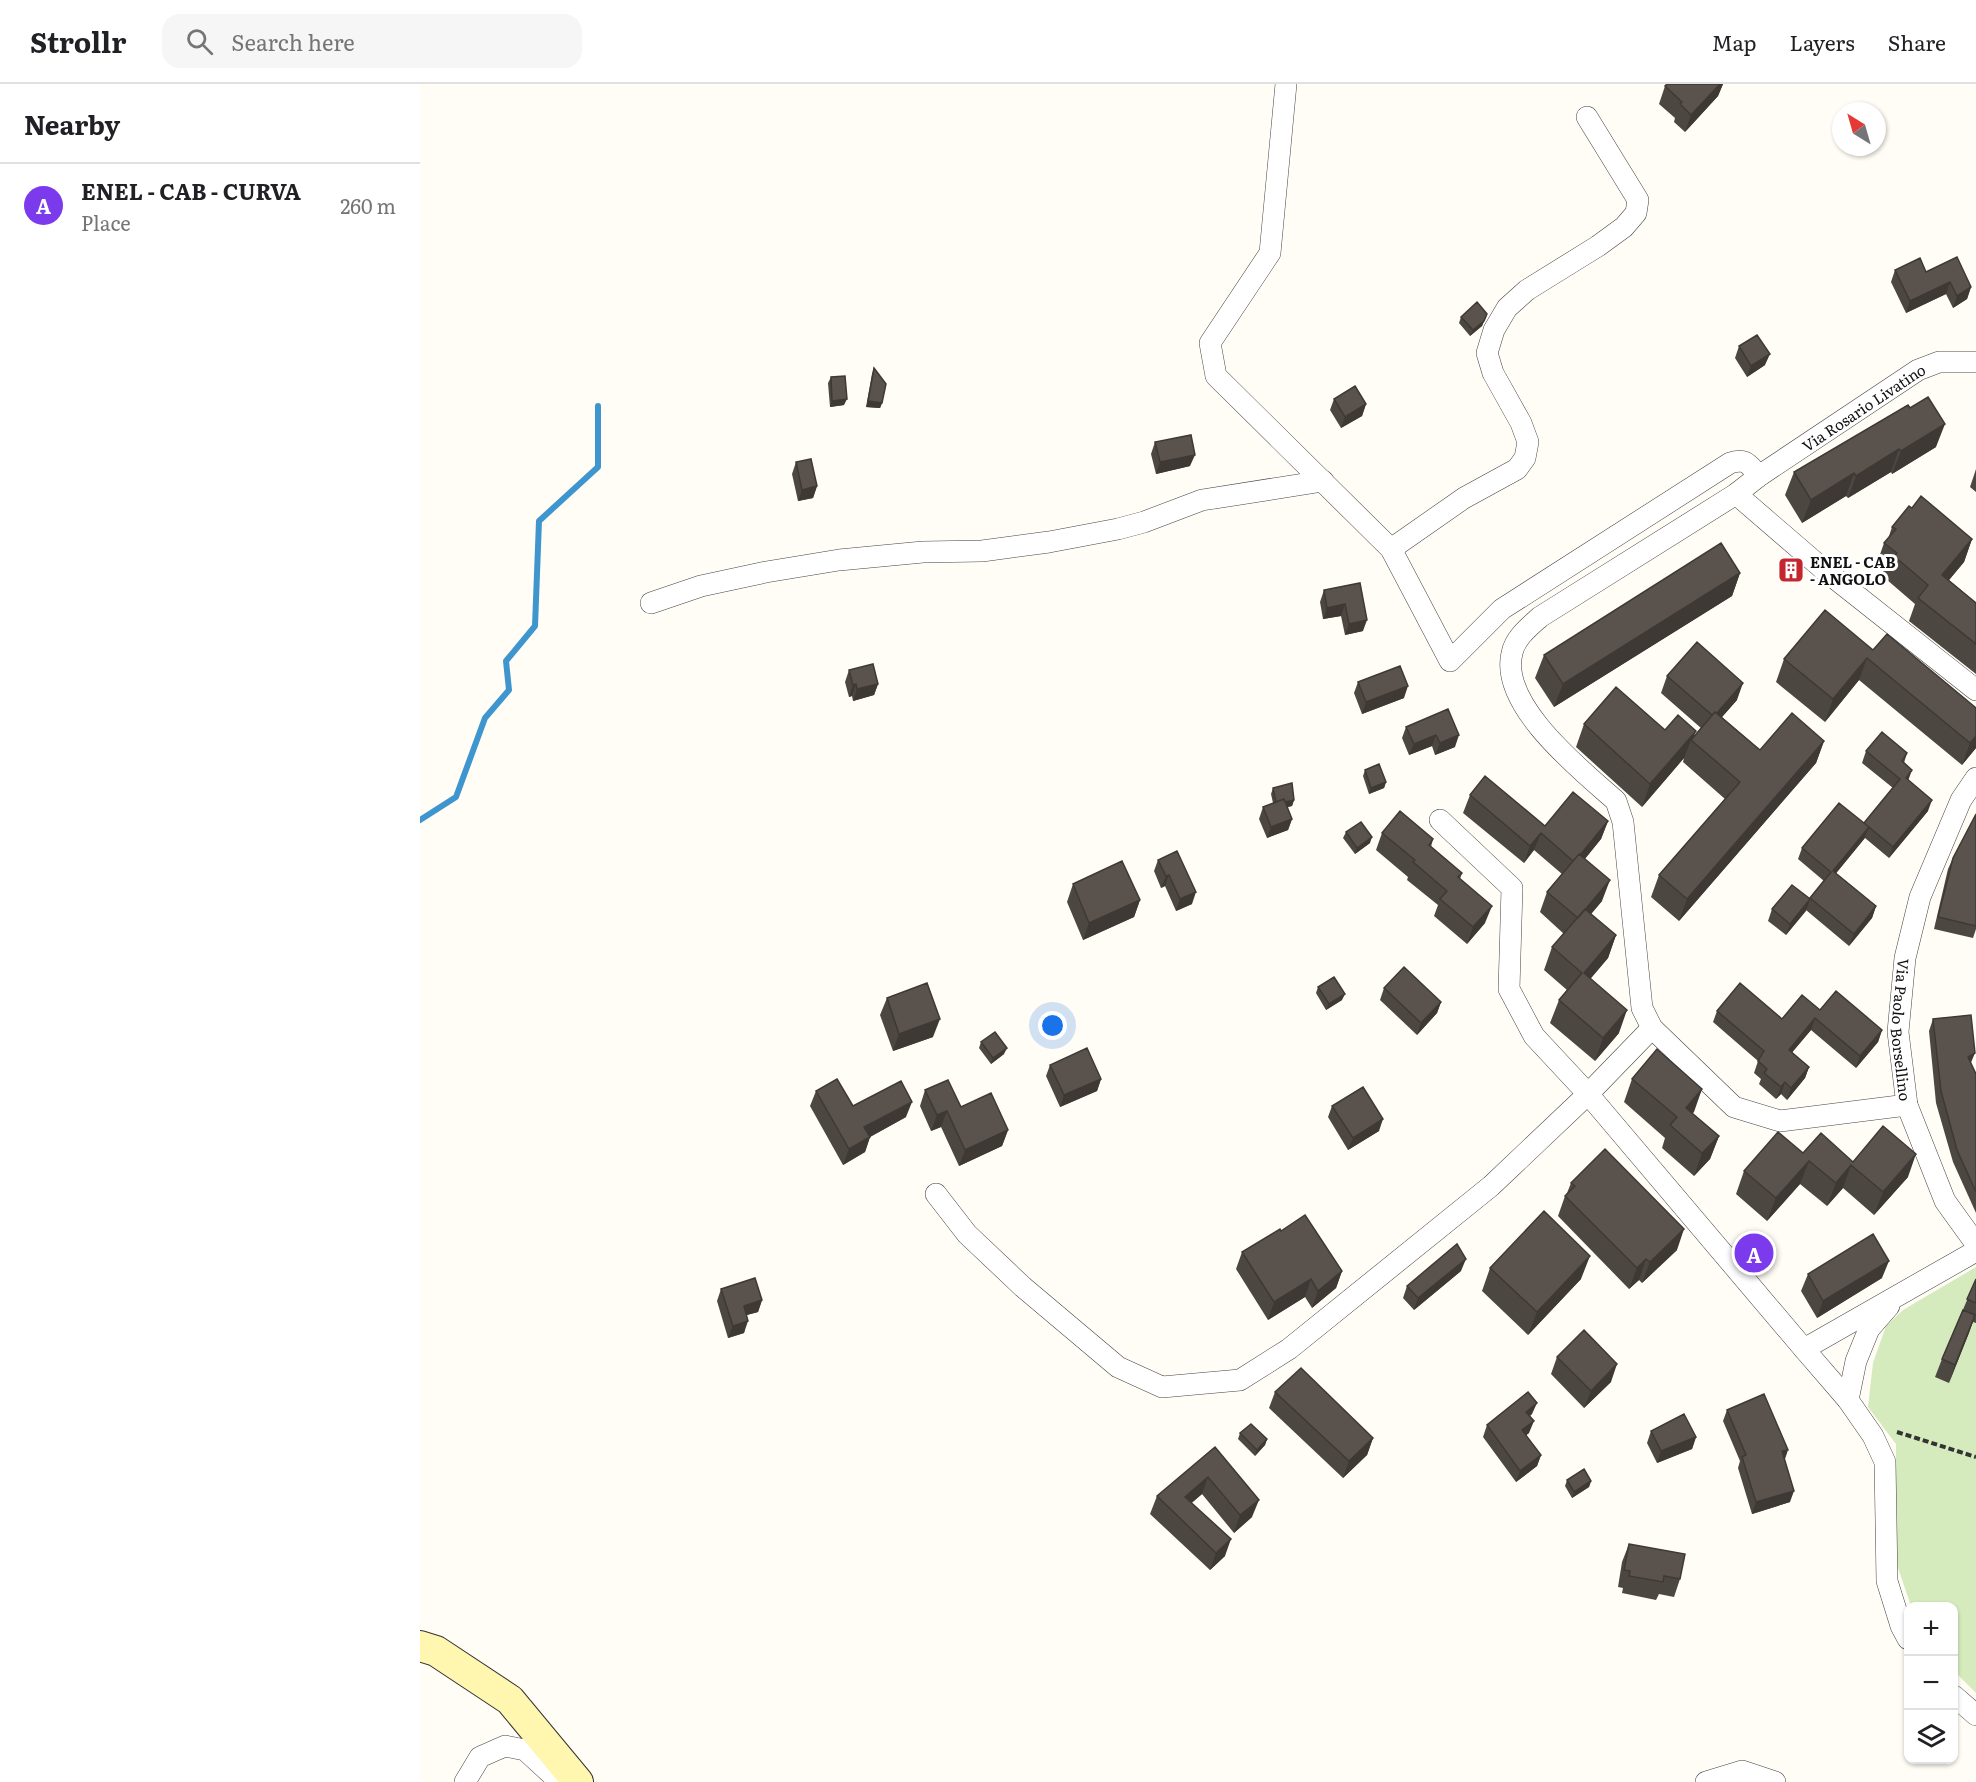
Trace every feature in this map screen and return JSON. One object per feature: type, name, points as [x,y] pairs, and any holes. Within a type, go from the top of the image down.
[{"type":"main road","points":[[420,1646],[436,1651],[510,1700],[578,1782]]},
{"type":"street","points":[[1286,84],[1270,253],[1210,343],[1216,376],[1391,549],[1450,661],[1502,609],[1730,463],[1741,460],[1746,462],[1759,476]]},
{"type":"street","points":[[1391,549],[1464,498],[1517,469],[1525,458],[1528,442],[1521,423],[1493,373],[1487,353],[1494,330],[1507,308],[1527,290],[1598,246],[1624,227],[1636,213],[1638,200],[1587,117]]},
{"type":"street","name":"Via Rosario Livatino","points":[[1652,1028],[1642,1008],[1620,811],[1616,801],[1553,743],[1535,723],[1511,674],[1512,651],[1523,632],[1540,617],[1736,494],[1759,476],[1918,370],[1939,362],[1976,362]]},
{"type":"street","points":[[651,603],[701,586],[818,564],[923,552],[982,551],[1049,542],[1144,522],[1202,500],[1323,481]]},
{"type":"street","points":[[1736,494],[1823,569],[1976,690]]},
{"type":"street","name":"Via Paolo Borsellino","points":[[1976,778],[1961,801],[1920,897],[1905,958],[1898,1032],[1907,1105],[1945,1200],[1976,1244]]},
{"type":"street","points":[[1440,820],[1512,888],[1509,989],[1534,1036],[1588,1094],[1848,1400],[1873,1436],[1885,1462],[1887,1581],[1904,1632]]},
{"type":"street","points":[[936,1194],[967,1234],[1023,1287],[1118,1366],[1162,1387],[1240,1380],[1290,1349],[1491,1185],[1588,1094],[1652,1028],[1734,1107],[1768,1118],[1780,1121],[1907,1105]]},
{"type":"street","points":[[1804,1349],[1976,1251]]},
{"type":"street","points":[[1848,1400],[1856,1361],[1869,1329],[1901,1293]]},
{"type":"street","points":[[1958,1700],[1975,1713]]},
{"type":"street","points":[[465,1782],[480,1757],[505,1746],[525,1750],[560,1782]]},
{"type":"street","points":[[1706,1782],[1742,1772],[1775,1782]]},
{"type":"path","points":[[1897,1432],[1976,1457]]},
{"type":"green space","points":[[1976,1267],[1976,1693],[1958,1675],[1958,1602],[1910,1602],[1897,1565],[1896,1444],[1868,1407],[1873,1363],[1886,1326],[1903,1310]]},
{"type":"building","points":[[1667,84],[1720,84],[1691,115],[1680,104],[1682,102],[1665,86]]},
{"type":"building","points":[[1957,257],[1971,287],[1957,296],[1950,282],[1910,301],[1895,270],[1920,258],[1926,272]]},
{"type":"building","points":[[1477,302],[1487,314],[1484,321],[1473,330],[1461,317]]},
{"type":"building","points":[[1757,335],[1770,354],[1751,366],[1739,346]]},
{"type":"building","points":[[874,368],[886,384],[882,403],[868,401]]},
{"type":"building","points":[[845,376],[847,399],[832,401],[831,377]]},
{"type":"building","points":[[1355,386],[1366,404],[1345,417],[1334,399]]},
{"type":"building","points":[[1928,397],[1945,424],[1856,476],[1854,473],[1811,500],[1794,472],[1908,405],[1910,408]]},
{"type":"building","points":[[1191,435],[1195,455],[1160,462],[1155,442]]},
{"type":"building","points":[[811,459],[817,486],[802,490],[796,462]]},
{"type":"building","points":[[1921,496],[1972,539],[1942,575],[1976,603],[1976,644],[1918,598],[1928,585],[1894,556],[1897,553],[1884,543],[1896,529],[1892,527],[1909,506],[1912,508]]},
{"type":"building","points":[[1721,543],[1740,573],[1563,684],[1544,655]]},
{"type":"building","points":[[1360,583],[1367,620],[1349,624],[1345,604],[1327,608],[1324,590]]},
{"type":"building","points":[[1825,610],[1873,650],[1887,634],[1976,708],[1976,736],[1970,743],[1867,658],[1833,699],[1784,659]]},
{"type":"building","points":[[1697,642],[1743,683],[1717,713],[1712,715],[1667,676]]},
{"type":"building","points":[[873,664],[878,684],[857,689],[856,684],[853,685],[849,670]]},
{"type":"building","points":[[1400,666],[1408,686],[1366,702],[1358,682]]},
{"type":"building","points":[[1616,687],[1665,730],[1678,715],[1696,731],[1650,784],[1584,724]]},
{"type":"building","points":[[1448,709],[1459,735],[1440,743],[1436,735],[1414,744],[1406,727]]},
{"type":"building","points":[[1715,712],[1760,750],[1792,713],[1824,741],[1687,899],[1659,875],[1740,782],[1691,740]]},
{"type":"building","points":[[1882,732],[1907,753],[1902,761],[1912,770],[1906,778],[1932,800],[1893,847],[1864,823],[1900,779],[1866,751]]},
{"type":"building","points":[[1379,764],[1386,782],[1371,788],[1365,770]]},
{"type":"building","points":[[1485,776],[1545,826],[1573,792],[1608,821],[1573,861],[1541,833],[1530,846],[1470,795]]},
{"type":"building","points":[[1292,783],[1294,800],[1285,802],[1284,799],[1276,802],[1273,788]]},
{"type":"building","points":[[1284,799],[1292,819],[1271,827],[1263,807]]},
{"type":"building","points":[[1839,803],[1869,827],[1833,871],[1876,906],[1854,934],[1810,898],[1831,872],[1802,848]]},
{"type":"building","points":[[1400,811],[1433,839],[1429,845],[1462,873],[1458,877],[1492,906],[1473,927],[1440,899],[1447,891],[1413,862],[1415,860],[1382,833]]},
{"type":"building","points":[[1976,814],[1976,926],[1938,917],[1953,858]]},
{"type":"building","points":[[1361,822],[1372,837],[1357,848],[1346,832]]},
{"type":"building","points":[[1177,851],[1196,892],[1180,899],[1169,875],[1166,876],[1158,860]]},
{"type":"building","points":[[1579,854],[1610,880],[1578,918],[1547,892]]},
{"type":"building","points":[[1122,861],[1140,900],[1089,923],[1073,884]]},
{"type":"building","points":[[1792,885],[1810,899],[1790,924],[1772,909]]},
{"type":"building","points":[[1585,909],[1616,935],[1584,973],[1627,1010],[1603,1038],[1559,1000],[1582,973],[1552,947]]},
{"type":"building","points":[[1404,967],[1441,1002],[1421,1023],[1384,988]]},
{"type":"building","points":[[1334,977],[1345,994],[1329,1004],[1318,987]]},
{"type":"building","points":[[927,983],[940,1019],[899,1034],[887,998]]},
{"type":"building","points":[[1740,983],[1782,1019],[1802,995],[1820,1010],[1836,991],[1882,1030],[1860,1056],[1815,1018],[1789,1050],[1809,1067],[1791,1088],[1785,1082],[1781,1087],[1764,1073],[1767,1069],[1758,1061],[1764,1051],[1717,1011]]},
{"type":"building","points":[[1971,1015],[1975,1053],[1968,1057],[1976,1074],[1976,1192],[1957,1150],[1941,1091],[1933,1019]]},
{"type":"building","points":[[995,1032],[1007,1048],[993,1058],[981,1042]]},
{"type":"building","points":[[1087,1048],[1101,1079],[1064,1095],[1050,1065]]},
{"type":"building","points":[[1657,1049],[1702,1089],[1686,1108],[1719,1136],[1702,1153],[1670,1125],[1677,1117],[1632,1079]]},
{"type":"building","points":[[837,1079],[853,1106],[901,1081],[912,1102],[864,1127],[870,1137],[849,1149],[816,1091]]},
{"type":"building","points":[[948,1080],[961,1107],[991,1093],[1008,1130],[965,1150],[947,1111],[937,1115],[925,1090]]},
{"type":"building","points":[[1363,1087],[1383,1119],[1353,1138],[1332,1106]]},
{"type":"building","points":[[1883,1126],[1916,1154],[1883,1192],[1851,1165],[1836,1183],[1809,1161],[1776,1198],[1744,1171],[1778,1132],[1803,1153],[1821,1133],[1853,1162]]},
{"type":"building","points":[[1605,1149],[1684,1229],[1650,1262],[1646,1259],[1637,1268],[1565,1196],[1575,1186],[1571,1183]]},
{"type":"building","points":[[1544,1211],[1590,1256],[1537,1312],[1490,1268]]},
{"type":"building","points":[[1305,1215],[1342,1271],[1318,1291],[1311,1279],[1274,1302],[1242,1252]]},
{"type":"building","points":[[1873,1234],[1889,1261],[1823,1301],[1808,1274]]},
{"type":"building","points":[[1457,1244],[1466,1259],[1418,1298],[1407,1286]]},
{"type":"building","points":[[755,1278],[762,1300],[744,1306],[748,1321],[733,1326],[721,1289]]},
{"type":"building","points":[[1976,1279],[1976,1303],[1967,1299]]},
{"type":"building","points":[[1963,1310],[1975,1315],[1955,1365],[1942,1359]]},
{"type":"building","points":[[1584,1330],[1617,1364],[1591,1391],[1557,1357]]},
{"type":"building","points":[[1301,1368],[1373,1438],[1349,1461],[1275,1392]]},
{"type":"building","points":[[1528,1392],[1537,1403],[1526,1412],[1534,1421],[1522,1430],[1541,1455],[1520,1471],[1487,1425]]},
{"type":"building","points":[[1764,1394],[1788,1450],[1782,1451],[1794,1491],[1756,1502],[1742,1457],[1746,1455],[1727,1410]]},
{"type":"building","points":[[1684,1414],[1696,1437],[1661,1451],[1651,1431]]},
{"type":"building","points":[[1251,1424],[1267,1439],[1257,1450],[1240,1433]]},
{"type":"building","points":[[1215,1447],[1259,1500],[1240,1515],[1208,1477],[1185,1497],[1231,1539],[1216,1553],[1157,1496]]},
{"type":"building","points":[[1584,1469],[1591,1481],[1574,1492],[1567,1480]]},
{"type":"building","points":[[1629,1544],[1685,1554],[1680,1579],[1664,1576],[1663,1582],[1629,1576],[1630,1571],[1624,1570]]},
{"type":"waterway","points":[[420,820],[456,797],[485,718],[509,690],[506,661],[535,626],[539,521],[598,467],[598,406]]},
{"type":"place","name":"ENEL - CAB - ANGOLO","points":[[1791,570]]},
{"type":"place","name":"ENEL - CAB - CURVA","points":[[1754,1253]]}]
